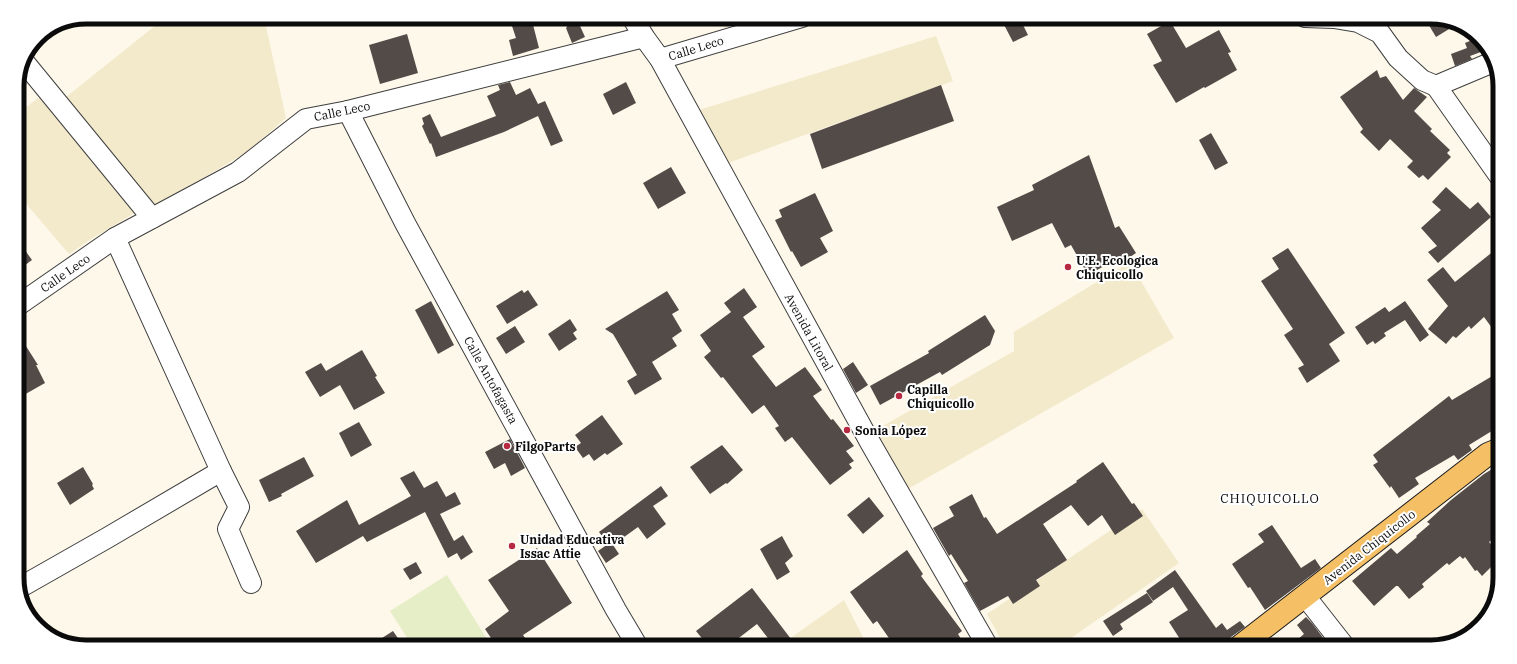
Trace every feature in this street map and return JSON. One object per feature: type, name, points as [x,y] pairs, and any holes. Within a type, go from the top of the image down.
[{"type":"main road","name":"Avenida Chiquicollo","points":[[1249,640],[1488,454],[1493,452]]},
{"type":"street","name":"Avenida Litoral","points":[[636,24],[660,59],[871,444],[984,640]]},
{"type":"street","name":"Calle Leco","points":[[660,59],[778,24]]},
{"type":"street","points":[[1362,24],[1380,33],[1398,58],[1422,80],[1436,86],[1493,167]]},
{"type":"street","name":"Calle Leco","points":[[24,301],[116,238],[238,172],[306,119],[348,111],[644,37]]},
{"type":"street","points":[[1436,86],[1489,64]]},
{"type":"street","points":[[27,66],[152,218]]},
{"type":"street","name":"Calle Antofagasta","points":[[348,111],[405,223],[616,610],[634,640]]},
{"type":"street","points":[[116,238],[239,508],[228,530],[251,582]]},
{"type":"street","points":[[24,585],[221,471]]},
{"type":"street","points":[[1305,596],[1340,640]]},
{"type":"shaded area","points":[[157,24],[266,24],[286,118],[247,152],[155,206],[66,97]]},
{"type":"shaded area","points":[[723,24],[737,24],[725,28]]},
{"type":"shaded area","points":[[936,36],[953,81],[728,163],[699,110]]},
{"type":"shaded area","points":[[41,96],[138,211],[69,254],[24,201],[24,109]]},
{"type":"shaded area","points":[[1130,262],[1174,338],[906,490],[874,431],[1014,351],[1014,332]]},
{"type":"shaded area","points":[[1142,509],[1179,563],[1068,640],[1001,640],[987,614]]},
{"type":"shaded area","points":[[844,600],[864,640],[788,640]]},
{"type":"green space","points":[[447,575],[488,640],[409,640],[390,611]]},
{"type":"building","points":[[511,24],[533,24],[539,48],[513,56],[509,40],[516,38]]},
{"type":"building","points":[[566,24],[579,24],[585,37],[572,43],[566,28]]},
{"type":"building","points":[[1004,24],[1022,24],[1028,35],[1013,42]]},
{"type":"building","points":[[1165,24],[1172,24],[1186,48],[1219,30],[1231,52],[1228,53],[1237,70],[1176,103],[1153,65],[1162,61],[1147,34]]},
{"type":"building","points":[[1428,24],[1443,25],[1451,28],[1436,37]]},
{"type":"building","points":[[407,34],[418,73],[380,84],[369,45]]},
{"type":"building","points":[[1472,40],[1482,51],[1470,56],[1472,59],[1455,66],[1451,54],[1467,48],[1465,43]]},
{"type":"building","points":[[1377,70],[1380,78],[1386,76],[1403,100],[1414,88],[1427,97],[1414,111],[1432,129],[1430,131],[1450,150],[1447,153],[1451,157],[1428,180],[1423,175],[1419,178],[1407,167],[1413,161],[1390,139],[1379,151],[1360,132],[1363,129],[1340,97]]},
{"type":"building","points":[[510,82],[516,95],[530,88],[538,104],[545,101],[563,141],[551,146],[538,116],[504,132],[436,157],[431,143],[430,144],[422,126],[424,124],[422,118],[430,114],[441,137],[496,116],[487,96],[500,90],[498,85]]},
{"type":"building","points":[[626,82],[636,103],[613,115],[603,94]]},
{"type":"building","points":[[941,85],[954,121],[822,169],[810,134]]},
{"type":"building","points":[[1211,133],[1228,163],[1215,170],[1199,140]]},
{"type":"building","points":[[1089,155],[1115,228],[1119,226],[1136,253],[1118,265],[1115,260],[1088,275],[1071,245],[1065,248],[1052,223],[1012,241],[997,207],[1034,190],[1032,185]]},
{"type":"building","points":[[671,167],[686,193],[658,209],[643,183]]},
{"type":"building","points":[[1446,187],[1470,209],[1478,202],[1491,217],[1438,263],[1428,252],[1437,246],[1421,228],[1441,210],[1432,202]]},
{"type":"building","points":[[815,193],[833,231],[820,238],[828,252],[801,267],[792,251],[791,252],[775,220],[782,217],[779,210]]},
{"type":"building","points":[[1288,248],[1345,333],[1329,344],[1340,361],[1307,383],[1298,368],[1304,365],[1284,335],[1293,329],[1261,281],[1279,269],[1272,258]]},
{"type":"building","points":[[24,249],[32,260],[24,266]]},
{"type":"building","points":[[1493,252],[1493,329],[1484,317],[1471,329],[1469,326],[1456,338],[1453,336],[1446,344],[1428,329],[1448,306],[1427,280],[1443,267],[1455,282]]},
{"type":"building","points":[[744,288],[757,307],[743,317],[765,347],[752,356],[776,387],[805,367],[822,390],[813,396],[831,420],[833,419],[854,446],[846,451],[854,461],[849,464],[852,468],[830,485],[792,437],[785,442],[775,428],[779,426],[764,405],[752,414],[723,377],[721,378],[704,357],[711,351],[700,335],[731,312],[724,303]]},
{"type":"building","points":[[522,290],[524,293],[528,290],[538,305],[507,324],[496,306]]},
{"type":"building","points":[[667,291],[679,310],[672,314],[682,331],[672,338],[677,346],[652,362],[662,379],[635,395],[627,381],[637,375],[613,334],[605,329]]},
{"type":"building","points":[[431,301],[454,345],[438,354],[415,310]]},
{"type":"building","points":[[1405,301],[1429,335],[1420,342],[1405,320],[1384,333],[1386,336],[1375,344],[1373,341],[1367,345],[1355,327],[1385,307],[1389,312]]},
{"type":"building","points":[[985,315],[995,331],[990,345],[942,375],[940,372],[880,405],[870,386],[929,353],[928,351]]},
{"type":"building","points":[[570,319],[577,330],[573,333],[577,339],[559,351],[548,334]]},
{"type":"building","points":[[515,326],[525,342],[506,354],[496,338]]},
{"type":"building","points":[[24,343],[38,365],[36,365],[45,383],[24,395]]},
{"type":"building","points":[[362,350],[377,376],[375,377],[385,393],[354,410],[340,385],[320,397],[305,372],[321,363],[326,371]]},
{"type":"building","points":[[853,362],[868,385],[856,393],[843,369]]},
{"type":"building","points":[[1493,376],[1493,430],[1469,445],[1472,450],[1458,460],[1454,455],[1415,478],[1419,484],[1399,498],[1373,465],[1378,462],[1373,455],[1449,396],[1452,400]]},
{"type":"building","points":[[602,415],[623,444],[607,455],[605,453],[594,461],[589,454],[583,458],[575,447],[581,443],[575,435]]},
{"type":"building","points":[[359,422],[372,445],[351,457],[339,433]]},
{"type":"building","points":[[510,439],[525,468],[511,476],[505,463],[494,469],[485,452]]},
{"type":"building","points":[[722,445],[743,470],[727,484],[726,483],[710,494],[690,467]]},
{"type":"building","points":[[304,457],[314,476],[281,494],[282,496],[269,502],[259,480]]},
{"type":"building","points":[[1103,462],[1132,504],[1134,503],[1143,516],[1115,535],[1102,515],[1088,526],[1071,505],[1043,524],[1067,560],[1036,580],[1040,586],[1013,604],[1008,596],[980,611],[964,583],[968,581],[951,554],[949,556],[933,528],[954,516],[949,507],[972,494],[984,518],[986,517],[997,534],[1077,482],[1076,481]]},
{"type":"building","points":[[83,467],[93,484],[94,489],[70,505],[57,483]]},
{"type":"building","points":[[1493,469],[1493,539],[1489,542],[1493,546],[1493,565],[1482,576],[1477,570],[1475,571],[1465,557],[1463,559],[1460,556],[1449,565],[1447,563],[1422,584],[1424,587],[1409,599],[1398,586],[1396,586],[1374,606],[1352,581],[1391,548],[1397,554],[1430,524],[1427,522],[1451,500]]},
{"type":"building","points":[[414,471],[424,488],[437,481],[446,497],[455,492],[461,504],[440,514],[454,541],[463,535],[473,552],[461,560],[457,553],[448,558],[425,512],[367,542],[363,536],[316,563],[296,531],[347,500],[359,525],[411,496],[400,478]]},
{"type":"building","points":[[661,486],[668,496],[653,506],[666,524],[647,539],[638,527],[613,545],[619,554],[606,563],[598,551],[608,544],[599,532]]},
{"type":"building","points":[[869,497],[884,516],[863,534],[847,515]]},
{"type":"building","points":[[1272,525],[1301,568],[1315,559],[1321,568],[1265,610],[1250,587],[1248,588],[1232,564],[1264,542],[1258,534]]},
{"type":"building","points":[[782,536],[793,556],[785,563],[790,572],[777,580],[760,549]]},
{"type":"building","points":[[537,548],[572,603],[523,635],[526,640],[492,640],[485,629],[509,611],[488,580]]},
{"type":"building","points":[[907,550],[923,574],[921,576],[962,631],[958,634],[962,640],[890,640],[877,621],[873,624],[850,592]]},
{"type":"building","points":[[416,562],[422,573],[410,580],[403,569]]},
{"type":"building","points":[[1175,570],[1216,628],[1222,623],[1227,630],[1240,621],[1245,627],[1231,637],[1230,640],[1181,640],[1169,622],[1188,610],[1173,587],[1153,601],[1146,591]]},
{"type":"building","points":[[752,588],[791,639],[778,640],[776,638],[769,640],[757,624],[736,640],[703,640],[696,631]]},
{"type":"building","points":[[1147,593],[1153,602],[1120,624],[1123,629],[1113,636],[1103,621]]},
{"type":"building","points":[[1306,617],[1325,640],[1297,640],[1304,634],[1297,625]]},
{"type":"building","points":[[393,631],[399,640],[379,640]]},
{"type":"place","name":"U.E. Ecologica Chiquicollo","points":[[1068,267]]},
{"type":"place","name":"Capilla Chiquicollo","points":[[899,396]]},
{"type":"place","name":"Sonia López","points":[[847,430]]},
{"type":"place","name":"FilgoParts","points":[[507,446]]},
{"type":"place","name":"Unidad Educativa Issac Attie","points":[[512,546]]},
{"type":"district","name":"CHIQUICOLLO","points":[[1270,498]]}]
